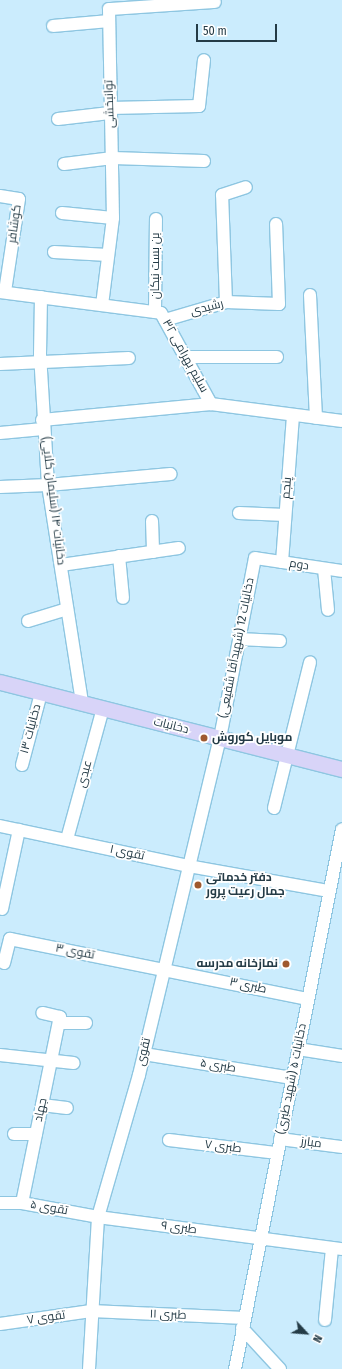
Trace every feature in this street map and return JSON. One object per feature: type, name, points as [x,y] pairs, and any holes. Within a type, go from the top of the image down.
[{"type":"main road","name":"دخانیات","points":[[0,682],[342,769]]},
{"type":"street","points":[[53,26],[109,21],[109,9],[215,2]]},
{"type":"street","name":"توانبخشی","points":[[102,305],[113,218],[113,158],[110,111],[109,21]]},
{"type":"street","points":[[58,119],[110,111],[199,106],[204,60]]},
{"type":"street","points":[[64,164],[113,158],[204,160]]},
{"type":"street","points":[[226,302],[222,195],[246,187]]},
{"type":"street","name":"کوشافر","points":[[0,196],[19,198],[3,292]]},
{"type":"street","points":[[62,213],[113,218]]},
{"type":"street","name":"بن بست نیکان","points":[[155,312],[156,219]]},
{"type":"street","name":"رشیدی","points":[[165,320],[226,302],[279,304],[276,224]]},
{"type":"street","points":[[54,252],[108,255]]},
{"type":"street","name":"سلیم بهرامی ۳۲","points":[[3,292],[161,313],[211,404],[342,421]]},
{"type":"street","points":[[310,295],[316,418]]},
{"type":"street","name":"دخانیات ۱۴ (سلیمان کلایی)","points":[[41,297],[40,362],[48,485],[82,703]]},
{"type":"street","points":[[185,357],[277,357]]},
{"type":"street","points":[[0,364],[129,358]]},
{"type":"street","points":[[0,433],[43,425],[211,404]]},
{"type":"street","name":"پنجم","points":[[282,562],[292,415]]},
{"type":"street","points":[[0,487],[48,485],[171,474]]},
{"type":"street","points":[[239,513],[285,515]]},
{"type":"street","points":[[152,521],[153,552]]},
{"type":"street","points":[[61,565],[179,548]]},
{"type":"street","points":[[119,556],[122,598]]},
{"type":"street","name":"دوم","points":[[255,558],[342,571]]},
{"type":"street","name":"دخانیات 12 (شهیدآقا شفیعی)","points":[[220,738],[255,558]]},
{"type":"street","points":[[324,568],[328,610]]},
{"type":"street","points":[[28,621],[67,609]]},
{"type":"street","points":[[239,639],[280,641]]},
{"type":"street","points":[[274,808],[310,662]]},
{"type":"street","name":"دخانیات ۱۳","points":[[22,765],[41,693]]},
{"type":"street","name":"عبدی","points":[[67,839],[103,708]]},
{"type":"street","name":"تقوی","points":[[89,1369],[91,1311],[98,1217],[144,1054],[220,738]]},
{"type":"street","name":"تقوی ۱","points":[[0,826],[67,839],[188,866],[329,891]]},
{"type":"street","name":"دخانیات ۵ (شهید طبری)","points":[[235,1369],[342,829]]},
{"type":"street","points":[[2,909],[19,830]]},
{"type":"street","name":"تقوی ۳","points":[[4,963],[10,939],[164,969]]},
{"type":"street","name":"طبری ۳","points":[[164,969],[308,999]]},
{"type":"street","points":[[42,1013],[59,1020],[86,1023]]},
{"type":"street","name":"جهاد","points":[[22,1203],[59,1020]]},
{"type":"street","points":[[298,1049],[342,1056]]},
{"type":"street","name":"طبری ۵","points":[[144,1054],[292,1078]]},
{"type":"street","points":[[0,1055],[74,1063]]},
{"type":"street","points":[[42,1106],[67,1108]]},
{"type":"street","points":[[14,1134],[36,1134]]},
{"type":"street","name":"مبارز","points":[[280,1139],[342,1147]]},
{"type":"street","name":"طبری ۷","points":[[169,1140],[277,1153]]},
{"type":"street","name":"تقوی ۵","points":[[0,1203],[22,1203],[98,1217]]},
{"type":"street","name":"طبری ۹","points":[[98,1217],[337,1249]]},
{"type":"street","points":[[325,1320],[337,1249]]},
{"type":"street","name":"طبری ۱۱","points":[[91,1311],[243,1323]]},
{"type":"street","name":"تقوی ۷","points":[[0,1324],[91,1311]]},
{"type":"street","points":[[243,1323],[280,1369]]},
{"type":"place","name":"موبایل کوروش","points":[[204,738]]},
{"type":"place","name":"دفتر خدماتی جمال رعیت پرور","points":[[198,885]]},
{"type":"place","name":"نمازخانه مدرسه","points":[[286,964]]}]
